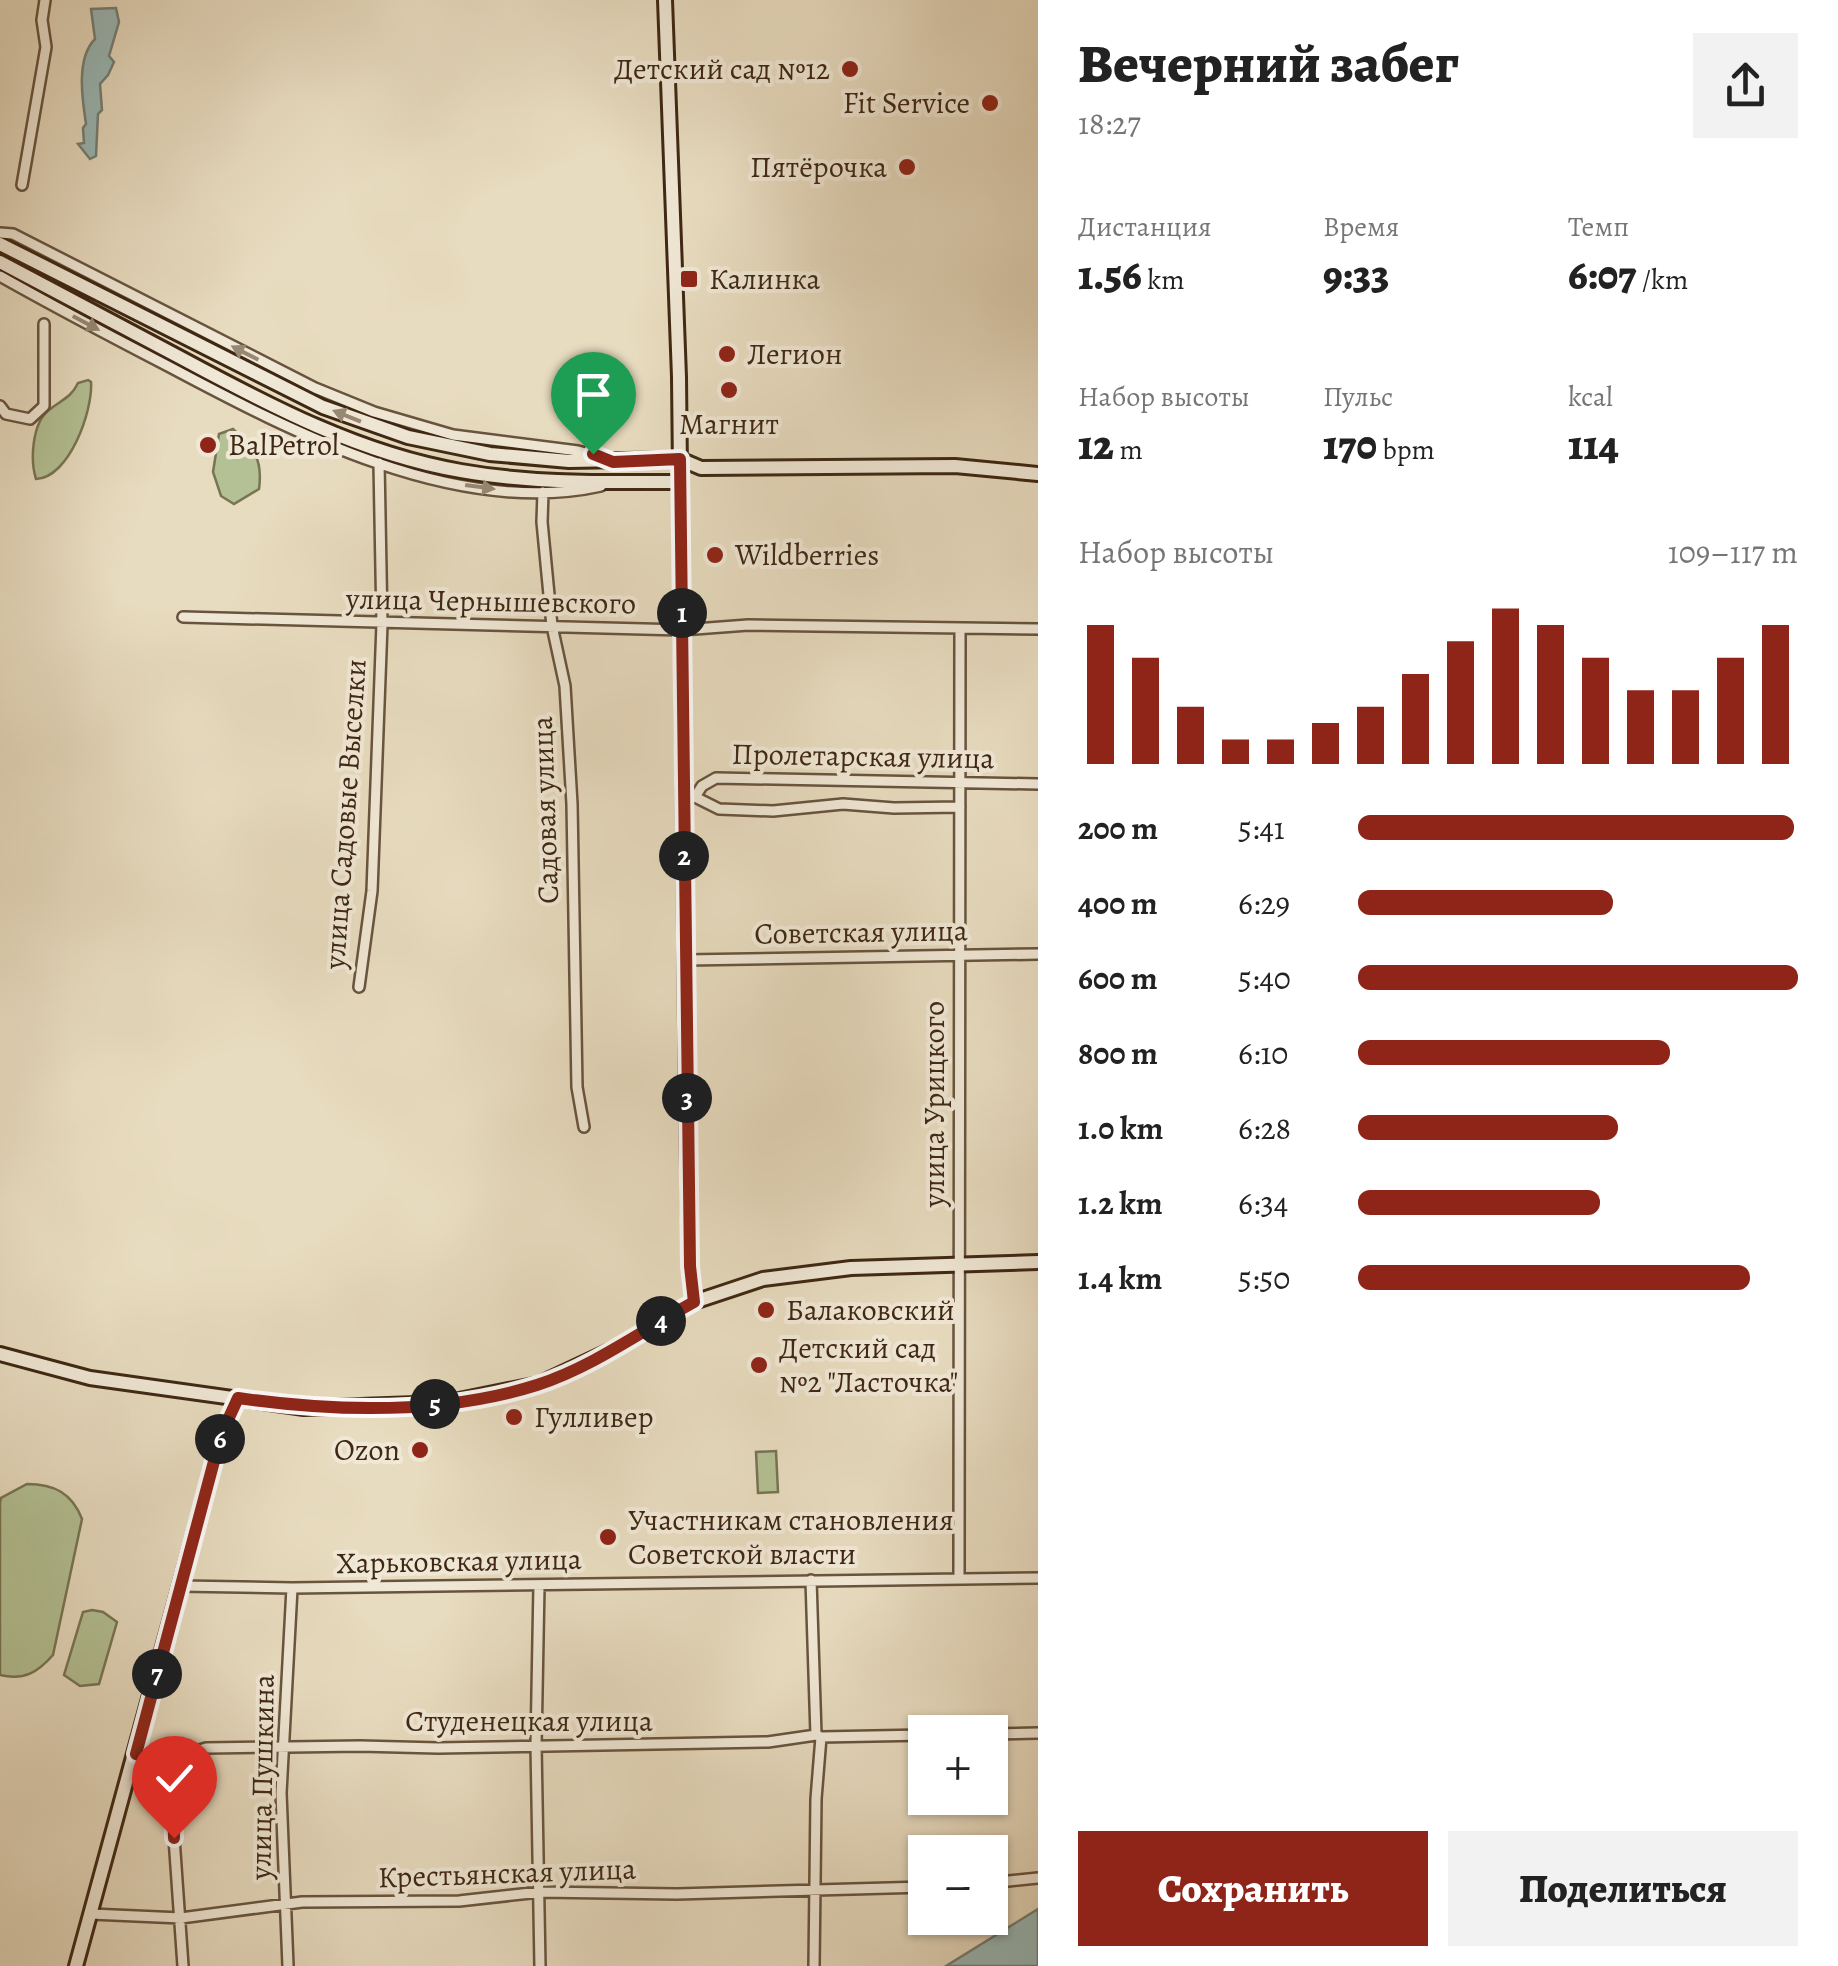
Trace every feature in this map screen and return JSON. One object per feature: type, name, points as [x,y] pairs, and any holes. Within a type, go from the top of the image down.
[{"type":"main road","points":[[665,0],[689,797],[686,960],[690,1266],[694,1302]]},
{"type":"main road","points":[[0,244],[324,407],[423,441],[490,454],[613,462],[680,459],[701,468],[955,466],[1038,474]]},
{"type":"main road","points":[[0,262],[216,377],[366,447],[443,468],[505,478],[680,482],[701,468]]},
{"type":"main road","points":[[0,1354],[90,1378],[304,1408],[444,1403],[539,1384],[570,1371],[694,1302],[738,1285],[794,1273],[1038,1262]]},
{"type":"main road","points":[[76,1966],[221,1435],[238,1398]]},
{"type":"street","points":[[22,185],[46,47],[42,20],[45,0]]},
{"type":"street","points":[[0,230],[315,388],[374,412],[453,435],[578,451],[613,462]]},
{"type":"street","points":[[0,276],[343,452],[443,481],[493,489],[542,492],[613,482]]},
{"type":"street","points":[[0,406],[6,414],[30,418],[44,406],[44,324]]},
{"type":"street","name":"улица Садовые Выселки","points":[[360,987],[372,891],[382,624],[379,463]]},
{"type":"street","name":"Садовая улица","points":[[542,492],[552,626],[565,686],[572,804],[577,1087],[584,1128]]},
{"type":"street","name":"улица Чернышевского","points":[[183,616],[682,630],[748,626],[1038,629]]},
{"type":"street","name":"улица Урицкого","points":[[959,1579],[960,628]]},
{"type":"street","name":"Пролетарская улица","points":[[960,808],[842,804],[773,811],[737,810],[719,809],[689,797],[716,778],[1038,784]]},
{"type":"street","name":"Советская улица","points":[[686,960],[1038,954]]},
{"type":"street","name":"Харьковская улица","points":[[180,1586],[539,1586],[1038,1578]]},
{"type":"street","points":[[810,1580],[818,1736],[814,1966]]},
{"type":"street","points":[[539,1586],[536,1745],[540,1966]]},
{"type":"street","name":"улица Пушкина","points":[[288,1966],[281,1793],[292,1588]]},
{"type":"street","points":[[1008,1734],[1038,1733]]},
{"type":"street","name":"Студенецкая улица","points":[[136,1754],[172,1760],[206,1748],[768,1742],[818,1736],[908,1735]]},
{"type":"street","points":[[172,1760],[183,1966]]},
{"type":"street","points":[[1008,1881],[1038,1878]]},
{"type":"street","name":"Крестьянская улица","points":[[91,1914],[181,1918],[285,1904],[459,1902],[540,1892],[677,1894],[908,1888]]},
{"type":"green space","points":[[88,380],[91,394],[77,441],[59,468],[36,479],[33,452],[43,416],[78,383]]},
{"type":"green space","points":[[233,429],[255,455],[260,470],[259,489],[234,504],[221,496],[213,472],[219,434]]},
{"type":"green space","points":[[776,1451],[778,1492],[758,1493],[756,1452]]},
{"type":"green space","points":[[27,1484],[61,1492],[82,1519],[53,1655],[30,1674],[9,1677],[0,1675],[0,1503],[1,1498]]},
{"type":"green space","points":[[92,1610],[117,1622],[99,1684],[80,1686],[64,1675],[83,1612]]},
{"type":"water","points":[[116,8],[119,22],[109,56],[114,62],[100,84],[102,110],[98,114],[96,156],[90,159],[78,144],[84,143],[86,124],[83,67],[95,39],[91,9]]},
{"type":"water","points":[[1038,1909],[1038,1966],[946,1966],[996,1935],[1008,1935],[1008,1928]]},
{"type":"place","name":"Детский сад №12","points":[[850,69]]},
{"type":"place","name":"Fit Service","points":[[990,103]]},
{"type":"place","name":"Пятёрочка","points":[[907,167]]},
{"type":"place","name":"Калинка","points":[[689,279]]},
{"type":"place","name":"Легион","points":[[727,354]]},
{"type":"place","name":"Магнит","points":[[729,390]]},
{"type":"place","name":"BalPetrol","points":[[208,445]]},
{"type":"place","name":"Wildberries","points":[[715,555]]},
{"type":"place","name":"Балаковский","points":[[766,1310]]},
{"type":"place","name":"Детский сад №2 \"Ласточка\"","points":[[759,1365]]},
{"type":"place","name":"Гулливер","points":[[514,1417]]},
{"type":"place","name":"Ozon","points":[[420,1450]]},
{"type":"place","name":"Участникам становления Советской власти","points":[[608,1537]]},
{"type":"route","points":[[174,1838],[172,1760],[136,1754],[221,1435],[238,1398],[304,1408],[344,1408],[444,1403],[506,1393],[570,1371],[694,1302],[690,1266],[680,459],[613,462],[593,454]]}]
